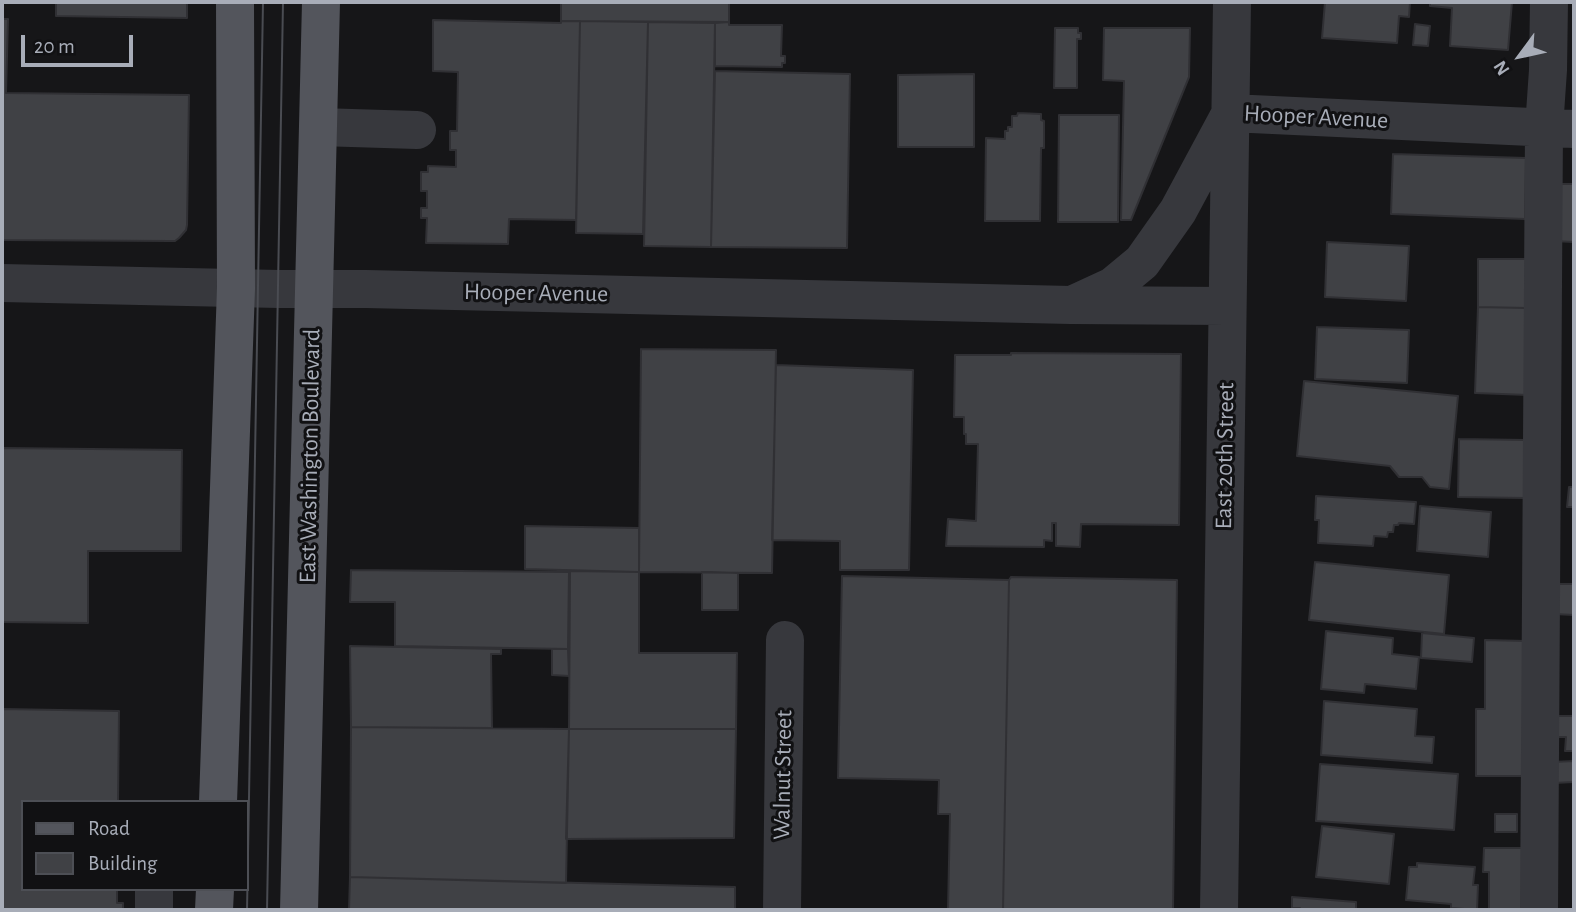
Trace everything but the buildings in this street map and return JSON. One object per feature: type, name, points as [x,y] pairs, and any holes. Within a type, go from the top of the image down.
[{"type":"main road","points":[[218,800],[236,288],[236,2]]},
{"type":"main road","name":"East Washington Boulevard","points":[[299,910],[321,2]]},
{"type":"main road","points":[[214,910],[215,891]]},
{"type":"street","name":"East 20th Street","points":[[1219,910],[1232,2]]},
{"type":"street","points":[[1539,910],[1559,128],[1548,70],[1549,2]]},
{"type":"street","name":"Hooper Avenue","points":[[1071,305],[1112,286],[1142,262],[1178,211],[1230,113],[1559,128]]},
{"type":"street","points":[[318,127],[417,130]]},
{"type":"street","name":"Hooper Avenue","points":[[2,283],[1227,306]]},
{"type":"street","name":"Walnut Street","points":[[782,910],[785,640]]},
{"type":"street","points":[[154,891],[154,910]]},
{"type":"tram line","points":[[248,853],[263,2]]},
{"type":"tram line","points":[[267,910],[283,2]]},
{"type":"tram line","points":[[247,891],[247,910]]}]
